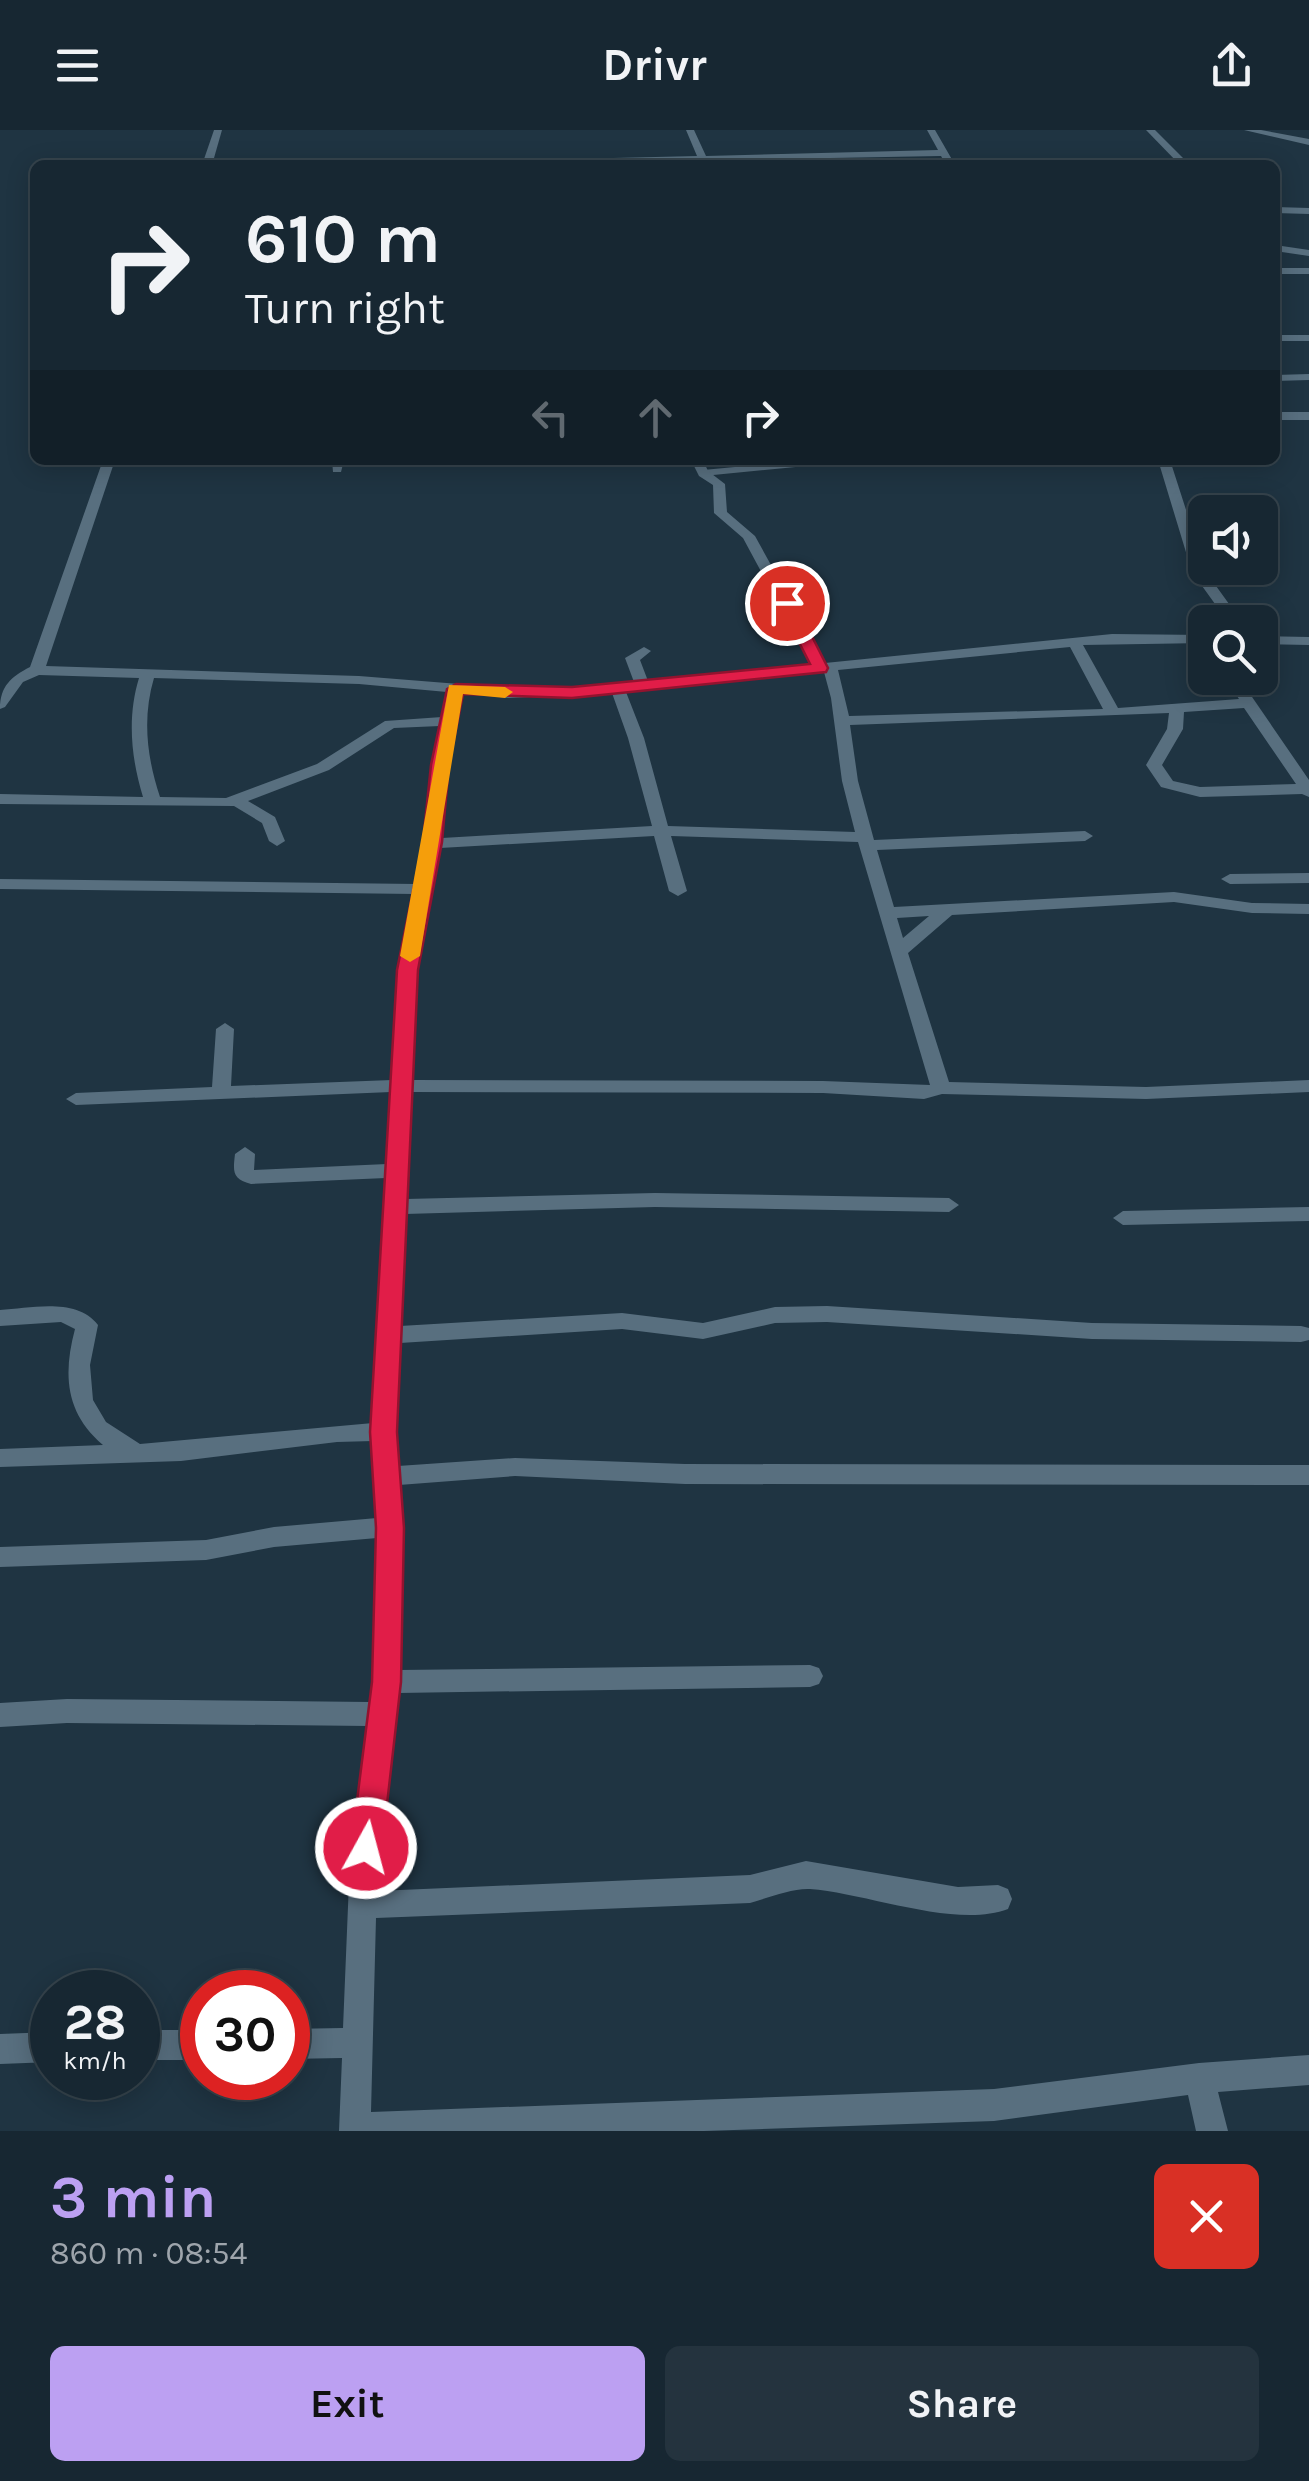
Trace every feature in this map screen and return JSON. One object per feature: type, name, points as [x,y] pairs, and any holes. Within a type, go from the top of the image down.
[{"type":"street","points":[[209,160],[218,130]]},
{"type":"street","points":[[690,130],[703,159]]},
{"type":"street","points":[[931,130],[947,160]]},
{"type":"street","points":[[1150,130],[1180,160]]},
{"type":"street","points":[[1248,130],[1309,142]]},
{"type":"street","points":[[660,160],[943,153]]},
{"type":"street","points":[[1280,210],[1309,210]]},
{"type":"street","points":[[1280,249],[1309,253]]},
{"type":"street","points":[[1280,271],[1309,271]]},
{"type":"street","points":[[1280,338],[1309,338]]},
{"type":"street","points":[[1280,378],[1309,377]]},
{"type":"street","points":[[1280,416],[1309,416]]},
{"type":"street","points":[[37,670],[106,465]]},
{"type":"street","points":[[1166,465],[1199,572],[1223,605]]},
{"type":"street","points":[[700,466],[717,480],[721,513],[753,544],[825,668],[844,722],[848,775],[901,949],[906,983],[941,1088]]},
{"type":"street","points":[[0,704],[18,679],[37,670],[147,677],[359,680],[554,693],[1112,638],[1188,638]]},
{"type":"street","points":[[1278,640],[1309,641]]},
{"type":"street","points":[[1075,642],[1113,713]]},
{"type":"street","points":[[643,686],[632,658],[644,651]]},
{"type":"street","points":[[147,677],[140,704],[141,762],[153,801]]},
{"type":"street","points":[[618,688],[640,740],[658,831],[678,891]]},
{"type":"street","points":[[456,689],[448,721],[433,842],[407,970],[384,1432],[390,1528],[386,1682],[363,1906],[355,2044],[355,2129],[994,2104],[1200,2078],[1309,2070]]},
{"type":"street","points":[[1242,695],[1308,791]]},
{"type":"street","points":[[844,722],[1113,713],[1247,703]]},
{"type":"street","points":[[1177,708],[1176,729],[1154,765],[1167,784],[1200,792],[1308,791]]},
{"type":"street","points":[[236,801],[258,788],[323,767],[390,724],[448,721]]},
{"type":"street","points":[[0,799],[236,801],[265,816],[277,840]]},
{"type":"street","points":[[433,842],[658,831],[867,841],[1086,836]]},
{"type":"street","points":[[0,884],[248,878],[421,889]]},
{"type":"street","points":[[1230,879],[1309,878]]},
{"type":"street","points":[[889,913],[1174,897],[1252,908],[1309,908]]},
{"type":"street","points":[[901,949],[947,910]]},
{"type":"street","points":[[221,1095],[226,1029]]},
{"type":"street","points":[[76,1099],[402,1086],[823,1087],[924,1092],[941,1088],[1146,1093],[1309,1086]]},
{"type":"street","points":[[245,1154],[246,1176],[400,1170]]},
{"type":"street","points":[[396,1206],[656,1200],[949,1205]]},
{"type":"street","points":[[1124,1218],[1309,1214]]},
{"type":"street","points":[[0,1318],[64,1314],[87,1324],[79,1398],[84,1414],[108,1440],[134,1452]]},
{"type":"street","points":[[391,1335],[622,1321],[703,1330],[775,1315],[827,1314],[1092,1331],[1301,1334]]},
{"type":"street","points":[[0,1458],[181,1452],[337,1433],[384,1432]]},
{"type":"street","points":[[388,1476],[514,1467],[684,1474],[1309,1475]]},
{"type":"street","points":[[0,1557],[206,1550],[290,1535],[390,1528]]},
{"type":"street","points":[[386,1682],[810,1676]]},
{"type":"street","points":[[0,1715],[67,1711],[383,1714]]},
{"type":"street","points":[[363,1906],[750,1888],[806,1876],[958,1901],[998,1898]]},
{"type":"street","points":[[310,2044],[355,2044]]},
{"type":"street","points":[[0,2049],[30,2048]]},
{"type":"street","points":[[1200,2078],[1212,2131]]},
{"type":"slow traffic","points":[[410,956],[433,842],[440,765],[456,689],[505,692]]},
{"type":"route","points":[[366,1848],[386,1682],[390,1528],[384,1432],[407,970],[433,842],[440,765],[456,689],[572,692],[820,668],[787,603]]}]
